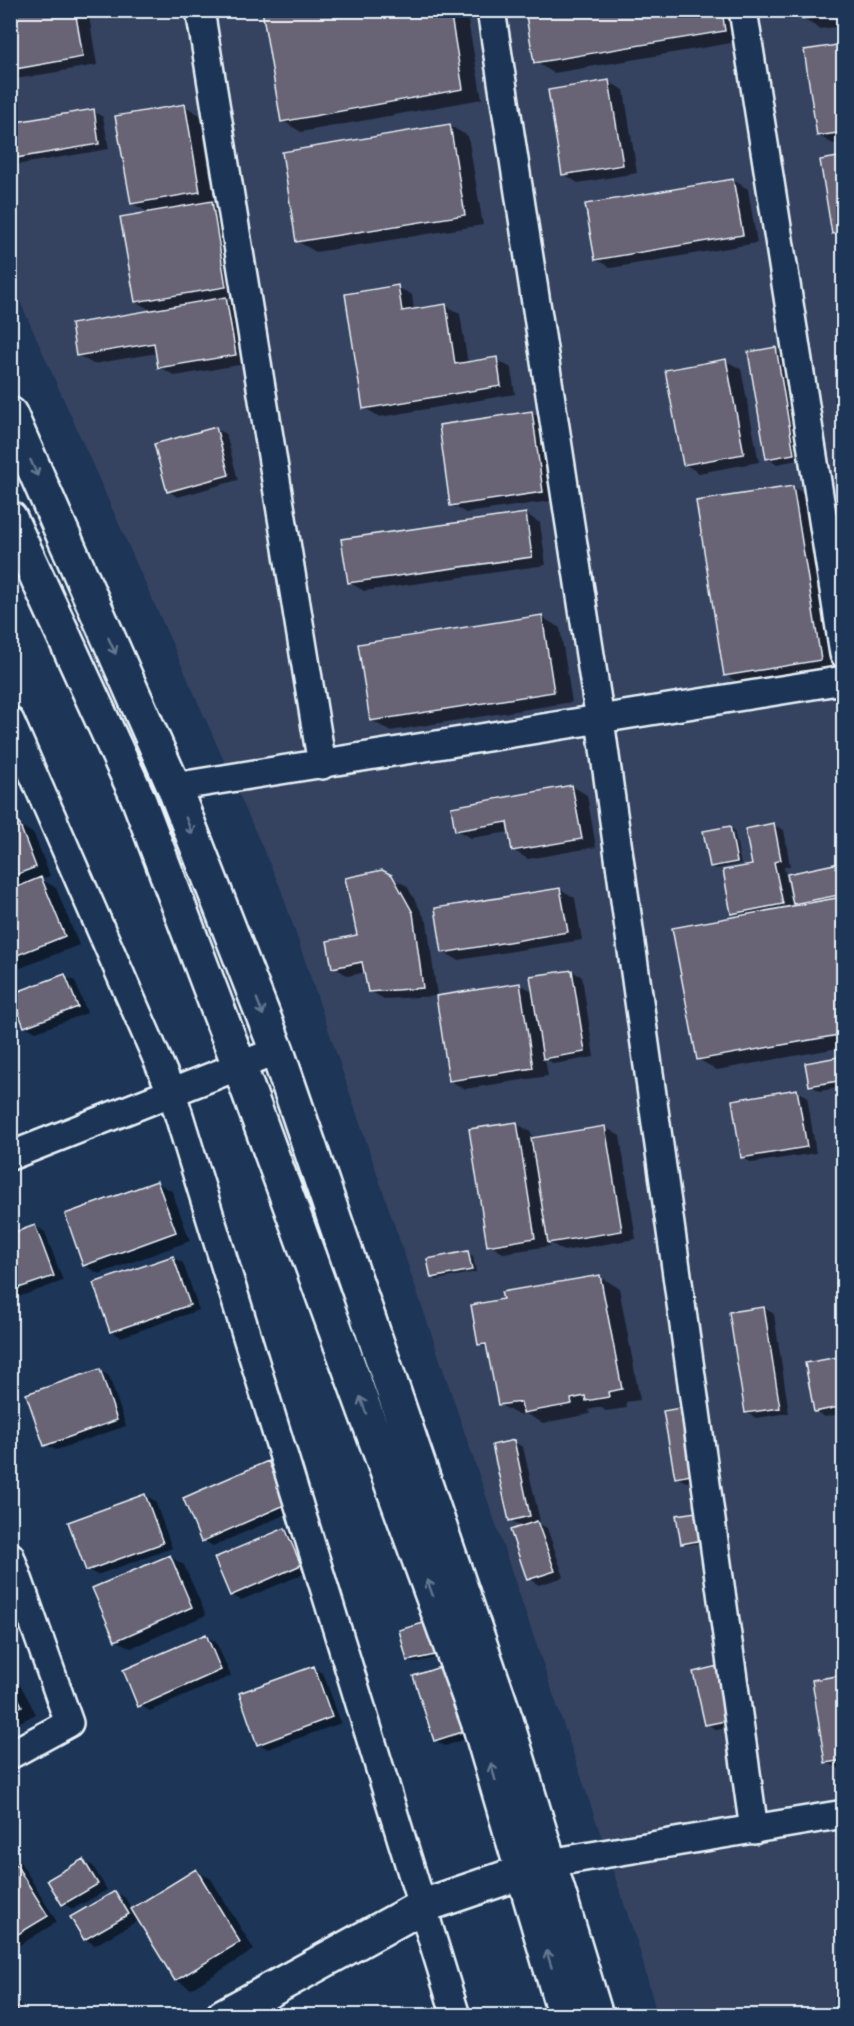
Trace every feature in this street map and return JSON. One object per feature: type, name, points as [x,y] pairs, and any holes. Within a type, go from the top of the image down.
[{"type":"street","points":[[200,10],[322,765]]},
{"type":"street","points":[[491,10],[600,720],[754,1830]]},
{"type":"street","points":[[743,10],[843,654]]},
{"type":"street","points":[[10,414],[174,787],[277,1051],[506,1720],[565,2016]]},
{"type":"street","points":[[10,518],[138,798],[239,1065],[479,1724],[596,2016]]},
{"type":"street","points":[[174,787],[843,680]]},
{"type":"street","points":[[10,721],[172,1093],[456,2016]]},
{"type":"street","points":[[10,1156],[277,1051]]},
{"type":"street","points":[[10,1556],[69,1723],[10,1755]]},
{"type":"street","points":[[222,2016],[423,1906],[536,1867],[843,1814]]},
{"type":"shaded area","points":[[10,11],[843,11],[843,2015],[657,2015],[639,1948],[280,887],[11,281]]},
{"type":"building","points":[[10,10],[75,10],[83,57],[10,70]]},
{"type":"building","points":[[262,10],[450,10],[463,89],[281,122]]},
{"type":"building","points":[[525,10],[722,10],[725,31],[534,63]]},
{"type":"building","points":[[798,10],[844,10],[844,13],[800,19]]},
{"type":"building","points":[[844,44],[844,132],[817,136],[804,50]]},
{"type":"building","points":[[609,80],[623,165],[562,175],[548,90]]},
{"type":"building","points":[[185,104],[200,192],[131,204],[115,116]]},
{"type":"building","points":[[94,109],[99,144],[10,159],[10,123]]},
{"type":"building","points":[[450,124],[465,215],[296,242],[282,152]]},
{"type":"building","points":[[844,156],[844,232],[832,234],[820,160]]},
{"type":"building","points":[[733,179],[743,235],[595,260],[585,204]]},
{"type":"building","points":[[212,201],[226,287],[135,302],[120,217]]},
{"type":"building","points":[[398,285],[402,311],[446,304],[455,364],[497,357],[501,386],[363,409],[345,294]]},
{"type":"building","points":[[226,297],[236,355],[158,368],[154,343],[76,356],[71,324]]},
{"type":"building","points":[[776,347],[794,454],[766,459],[748,352]]},
{"type":"building","points":[[726,359],[744,454],[683,465],[665,370]]},
{"type":"building","points":[[532,411],[543,492],[450,506],[439,425]]},
{"type":"building","points":[[216,427],[229,475],[167,492],[154,444]]},
{"type":"building","points":[[793,486],[821,660],[724,676],[696,501]]},
{"type":"building","points":[[526,513],[532,557],[348,583],[341,539]]},
{"type":"building","points":[[542,615],[554,692],[370,721],[358,644]]},
{"type":"building","points":[[572,785],[582,839],[512,851],[507,822],[455,831],[451,807]]},
{"type":"building","points":[[19,823],[36,867],[10,877],[10,827]]},
{"type":"building","points":[[774,823],[781,860],[774,862],[783,904],[731,914],[723,870],[752,865],[745,829]]},
{"type":"building","points":[[730,826],[737,862],[710,867],[703,831]]},
{"type":"building","points":[[844,862],[844,894],[793,904],[787,874]]},
{"type":"building","points":[[382,870],[392,875],[413,913],[423,988],[368,992],[362,962],[332,968],[327,941],[357,935],[345,878]]},
{"type":"building","points":[[41,877],[65,936],[10,958],[10,890]]},
{"type":"building","points":[[560,888],[568,932],[442,953],[435,908]]},
{"type":"building","points":[[842,897],[844,1034],[697,1060],[672,928]]},
{"type":"building","points":[[572,970],[585,1052],[543,1059],[530,976]]},
{"type":"building","points":[[65,974],[78,1007],[24,1027],[11,994]]},
{"type":"building","points":[[520,983],[533,1068],[449,1081],[436,996]]},
{"type":"building","points":[[844,1056],[844,1080],[809,1086],[805,1063]]},
{"type":"building","points":[[797,1089],[807,1147],[741,1158],[732,1100]]},
{"type":"building","points":[[517,1122],[535,1238],[487,1246],[469,1129]]},
{"type":"building","points":[[605,1126],[622,1231],[548,1243],[531,1138]]},
{"type":"building","points":[[157,1181],[176,1232],[83,1266],[65,1214]]},
{"type":"building","points":[[35,1225],[54,1276],[10,1291],[10,1234]]},
{"type":"building","points":[[468,1251],[472,1270],[431,1278],[427,1259]]},
{"type":"building","points":[[173,1256],[190,1305],[110,1332],[93,1283]]},
{"type":"building","points":[[600,1275],[622,1389],[608,1392],[609,1397],[586,1401],[585,1396],[571,1399],[572,1404],[523,1413],[521,1402],[498,1405],[486,1344],[478,1345],[471,1305],[503,1299],[501,1292]]},
{"type":"building","points":[[764,1307],[780,1408],[745,1413],[729,1312]]},
{"type":"building","points":[[844,1356],[844,1406],[814,1412],[805,1363]]},
{"type":"building","points":[[100,1369],[117,1420],[44,1446],[26,1394]]},
{"type":"building","points":[[691,1406],[703,1473],[675,1478],[663,1411]]},
{"type":"building","points":[[514,1440],[530,1516],[509,1521],[492,1445]]},
{"type":"building","points":[[268,1461],[287,1504],[201,1542],[183,1498]]},
{"type":"building","points":[[145,1494],[163,1543],[86,1571],[68,1522]]},
{"type":"building","points":[[703,1511],[708,1539],[681,1544],[676,1515]]},
{"type":"building","points":[[537,1521],[555,1571],[527,1580],[510,1530]]},
{"type":"building","points":[[285,1528],[301,1565],[230,1596],[214,1558]]},
{"type":"building","points":[[170,1555],[192,1607],[115,1641],[92,1588]]},
{"type":"building","points":[[427,1622],[435,1655],[407,1661],[399,1630]]},
{"type":"building","points":[[206,1634],[221,1670],[138,1707],[123,1670]]},
{"type":"building","points":[[446,1665],[468,1730],[434,1741],[413,1676]]},
{"type":"building","points":[[314,1666],[332,1717],[257,1745],[239,1693]]},
{"type":"building","points":[[718,1666],[730,1720],[705,1725],[693,1672]]},
{"type":"building","points":[[844,1675],[844,1760],[825,1763],[812,1680]]},
{"type":"building","points":[[10,1681],[22,1706],[10,1712]]},
{"type":"building","points":[[10,1855],[48,1916],[10,1939]]},
{"type":"building","points":[[83,1859],[98,1884],[62,1905],[47,1880]]},
{"type":"building","points":[[196,1869],[240,1942],[175,1981],[131,1909]]},
{"type":"building","points":[[115,1891],[129,1914],[84,1940],[70,1917]]},
{"type":"building","points":[[10,1997],[22,2016],[10,2016]]}]
